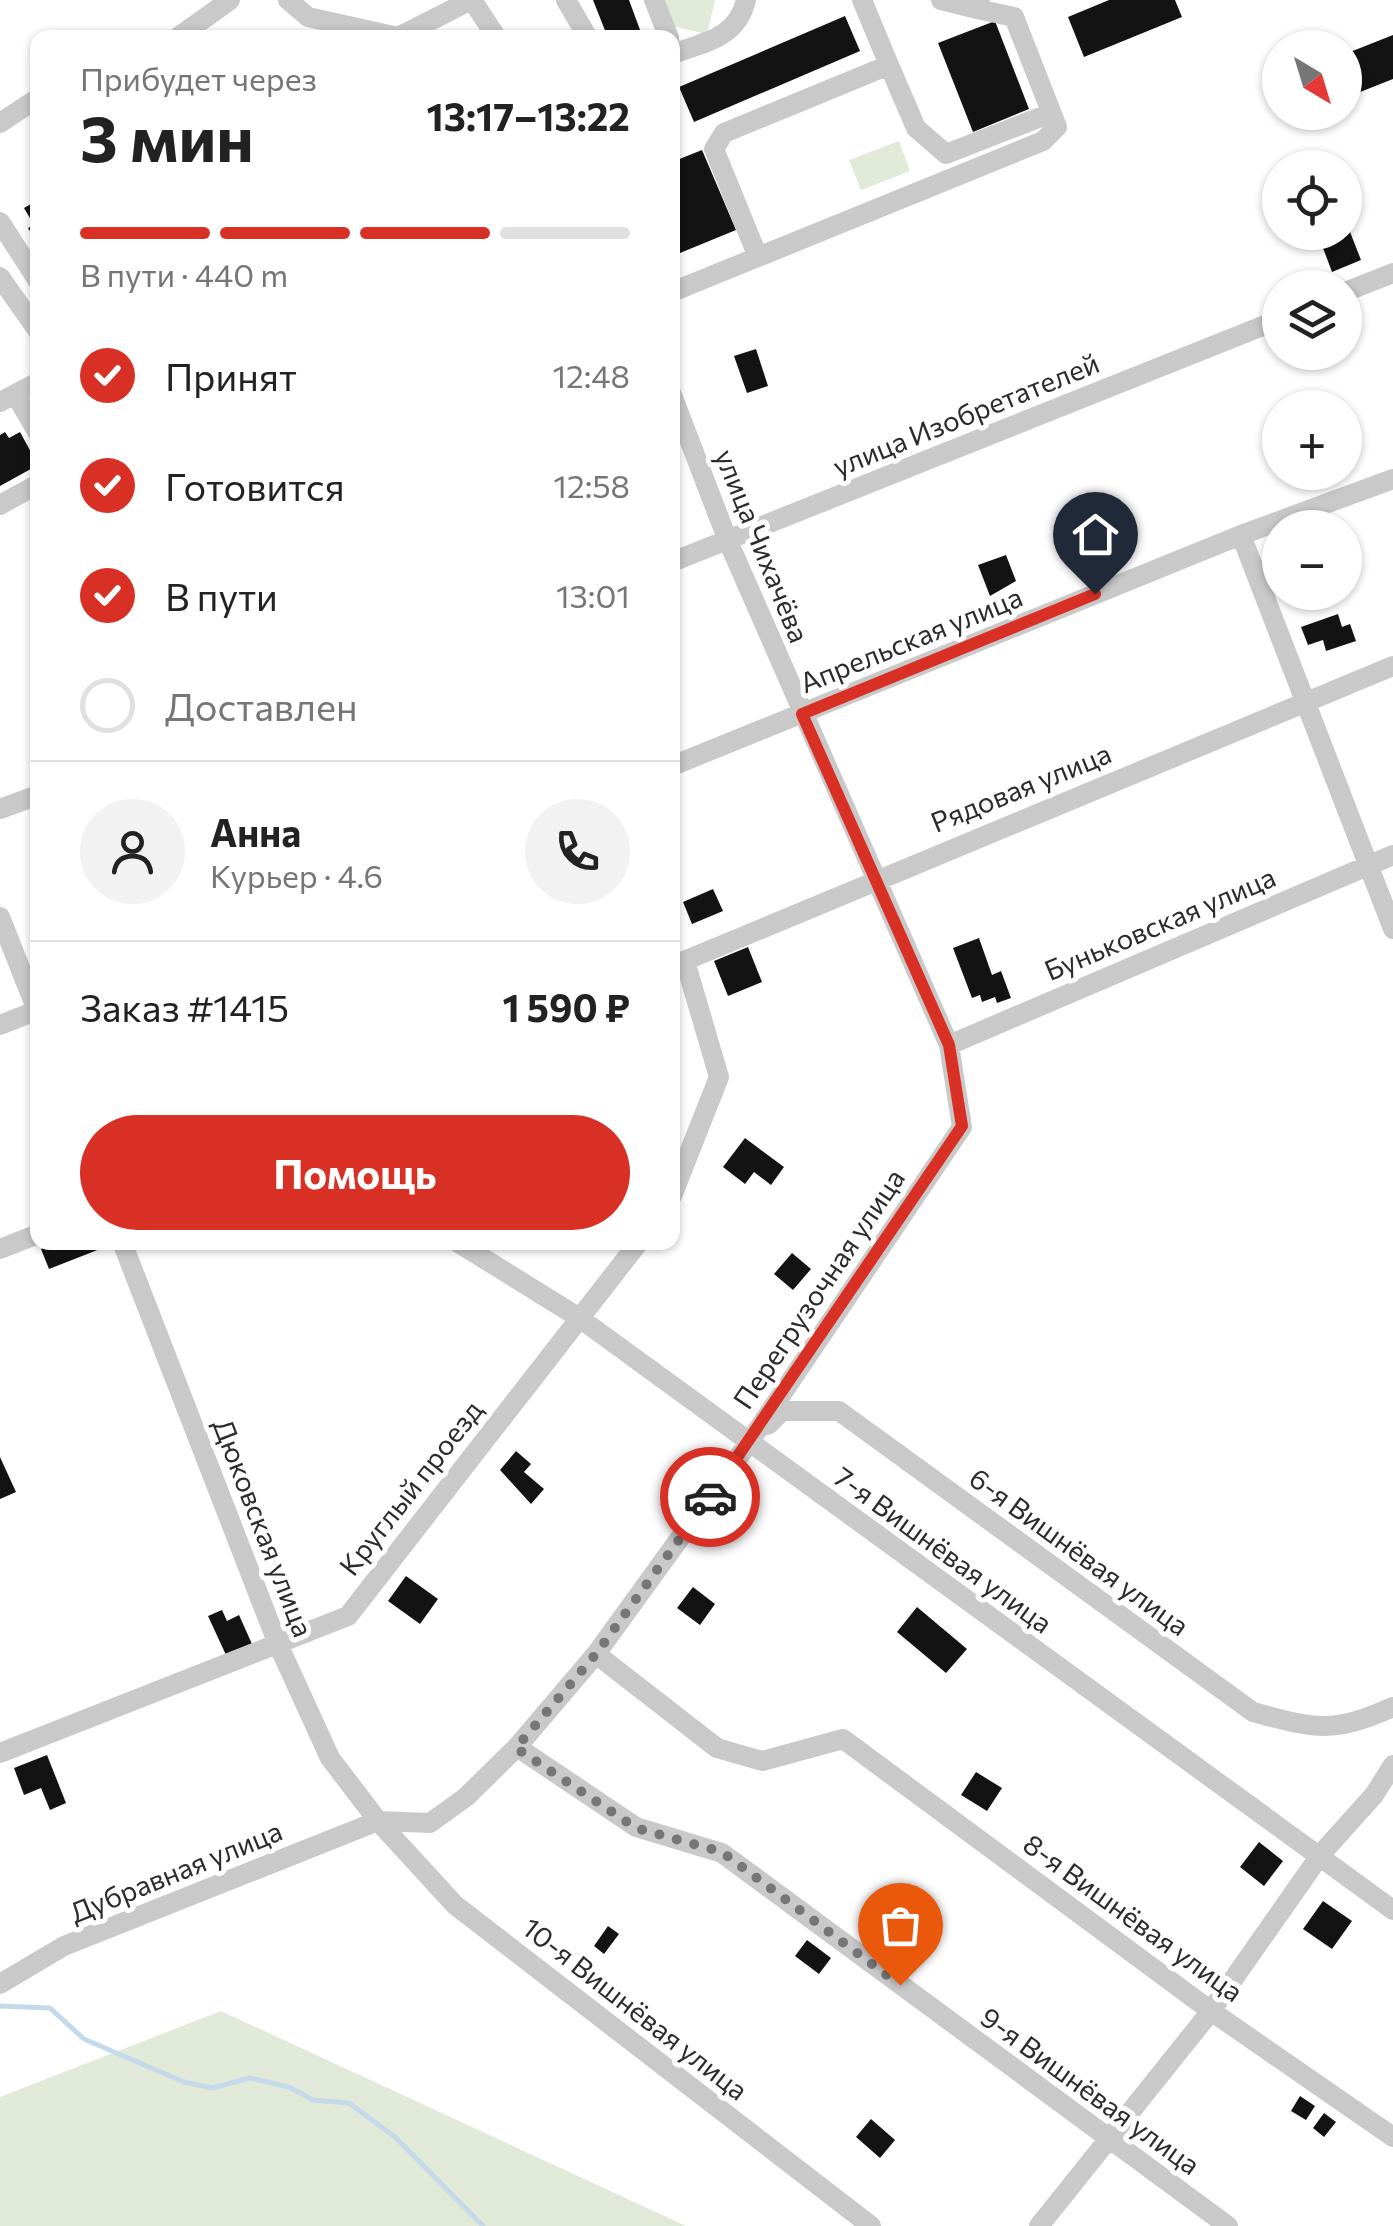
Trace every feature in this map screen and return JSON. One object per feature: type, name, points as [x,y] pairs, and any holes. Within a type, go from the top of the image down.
[{"type":"street","points":[[188,30],[230,0]]},
{"type":"street","points":[[288,0],[308,18],[365,30]]},
{"type":"street","points":[[412,30],[471,0],[492,30]]},
{"type":"street","points":[[566,0],[583,30]]},
{"type":"street","points":[[654,0],[665,30]]},
{"type":"street","points":[[680,46],[729,33],[741,20],[746,0]]},
{"type":"street","points":[[862,0],[916,128],[946,154],[1051,112]]},
{"type":"street","points":[[680,289],[1043,141],[1056,127],[1014,17],[978,5],[940,0]]},
{"type":"street","points":[[758,257],[714,148],[724,133],[889,65]]},
{"type":"street","points":[[0,123],[30,103]]},
{"type":"street","points":[[0,222],[30,269]]},
{"type":"street","points":[[1362,285],[1393,273]]},
{"type":"street","points":[[0,277],[30,320]]},
{"type":"street","name":"улица Изобретателей","points":[[680,559],[1262,325]]},
{"type":"street","points":[[8,398],[30,424]]},
{"type":"street","name":"улица Чихачёва","points":[[680,416],[728,542],[949,1045]]},
{"type":"street","name":"Апрельская улица","points":[[680,763],[1241,534],[1393,479]]},
{"type":"street","points":[[0,505],[30,488]]},
{"type":"street","points":[[1241,534],[1365,865],[1393,929]]},
{"type":"street","name":"Рядовая улица","points":[[680,963],[1393,666]]},
{"type":"street","points":[[0,809],[30,798]]},
{"type":"street","name":"Буньковская улица","points":[[949,1045],[1393,855]]},
{"type":"street","points":[[0,917],[30,993]]},
{"type":"street","points":[[680,966],[719,1076],[680,1176]]},
{"type":"street","points":[[0,1025],[30,1014]]},
{"type":"street","name":"Перегрузочная улица","points":[[378,1821],[430,1822],[466,1797],[516,1748],[596,1654],[748,1444],[962,1126],[949,1045]]},
{"type":"street","points":[[0,1249],[30,1237]]},
{"type":"street","name":"Дюковская улица","points":[[125,1250],[276,1642],[330,1758],[378,1821]]},
{"type":"street","name":"7-я Вишнёвая улица","points":[[470,1250],[578,1318],[1393,1910]]},
{"type":"street","name":"Круглый проезд","points":[[0,1753],[348,1616],[632,1250]]},
{"type":"street","name":"6-я Вишнёвая улица","points":[[748,1444],[782,1411],[838,1411],[1252,1712],[1308,1727],[1349,1726],[1393,1706]]},
{"type":"street","name":"8-я Вишнёвая улица","points":[[596,1654],[716,1748],[762,1761],[843,1739],[1211,2011],[1393,2137]]},
{"type":"street","name":"9-я Вишнёвая улица","points":[[516,1748],[636,1828],[722,1852],[1228,2226]]},
{"type":"street","points":[[1039,2226],[1211,2011],[1321,1854],[1374,1795],[1393,1765]]},
{"type":"street","name":"Дубравная улица","points":[[0,1984],[64,1946],[378,1821]]},
{"type":"street","name":"10-я Вишнёвая улица","points":[[378,1821],[455,1905],[871,2226]]},
{"type":"green space","points":[[658,0],[715,0],[707,34],[671,26]]},
{"type":"green space","points":[[899,141],[910,171],[861,190],[849,160]]},
{"type":"green space","points":[[221,2011],[686,2226],[0,2226],[0,2097]]},
{"type":"building","points":[[593,0],[629,0],[640,30],[605,30]]},
{"type":"building","points":[[1109,0],[1175,0],[1182,17],[1084,57],[1068,17]]},
{"type":"building","points":[[845,16],[860,51],[694,122],[680,87]]},
{"type":"building","points":[[995,21],[1029,109],[973,132],[938,43]]},
{"type":"building","points":[[1393,35],[1393,79],[1362,91],[1362,47]]},
{"type":"building","points":[[702,150],[736,230],[680,253],[680,159]]},
{"type":"building","points":[[1324,250],[1357,250],[1361,260],[1331,270]]},
{"type":"building","points":[[756,349],[768,386],[747,393],[734,356]]},
{"type":"building","points":[[5,432],[9,438],[20,432],[30,450],[30,469],[0,486],[0,435]]},
{"type":"building","points":[[1006,555],[1016,581],[990,596],[978,565]]},
{"type":"building","points":[[1338,614],[1342,627],[1350,624],[1356,641],[1326,651],[1323,640],[1308,645],[1301,627]]},
{"type":"building","points":[[713,889],[723,911],[692,924],[683,902]]},
{"type":"building","points":[[979,938],[992,975],[1001,971],[1011,998],[997,1003],[995,997],[982,1002],[980,995],[972,998],[953,948]]},
{"type":"building","points":[[748,947],[762,982],[728,996],[714,961]]},
{"type":"building","points":[[745,1138],[784,1167],[771,1185],[754,1172],[745,1184],[723,1167]]},
{"type":"building","points":[[41,1250],[97,1250],[49,1269]]},
{"type":"building","points":[[792,1253],[811,1269],[793,1290],[774,1274]]},
{"type":"building","points":[[516,1451],[531,1464],[524,1472],[544,1489],[531,1504],[500,1470]]},
{"type":"building","points":[[0,1457],[16,1492],[0,1499]]},
{"type":"building","points":[[406,1576],[438,1599],[420,1624],[388,1601]]},
{"type":"building","points":[[693,1587],[715,1604],[700,1625],[677,1608]]},
{"type":"building","points":[[917,1607],[967,1649],[946,1673],[897,1632]]},
{"type":"building","points":[[222,1610],[227,1621],[239,1615],[252,1644],[226,1655],[208,1616]]},
{"type":"building","points":[[47,1755],[66,1803],[50,1810],[41,1788],[24,1795],[14,1768]]},
{"type":"building","points":[[976,1772],[1002,1788],[987,1811],[961,1795]]},
{"type":"building","points":[[1259,1842],[1283,1861],[1264,1886],[1240,1867]]},
{"type":"building","points":[[1323,1901],[1352,1921],[1332,1949],[1303,1929]]},
{"type":"building","points":[[608,1926],[619,1934],[604,1954],[594,1946]]},
{"type":"building","points":[[807,1940],[831,1958],[819,1974],[795,1956]]},
{"type":"building","points":[[1300,2096],[1315,2106],[1306,2120],[1291,2111]]},
{"type":"building","points":[[1324,2113],[1336,2122],[1324,2137],[1313,2128]]},
{"type":"building","points":[[871,2119],[895,2140],[880,2158],[856,2137]]},
{"type":"waterway","points":[[0,2006],[50,2008],[84,2039],[184,2082],[212,2088],[250,2078],[289,2087],[313,2100],[349,2103],[395,2137],[483,2226]]},
{"type":"way so far","points":[[710,1497],[596,1654],[516,1748],[636,1828],[722,1852],[900,1985]]},
{"type":"route","points":[[710,1497],[962,1126],[949,1045],[878,877],[802,714],[1095,594]]}]
